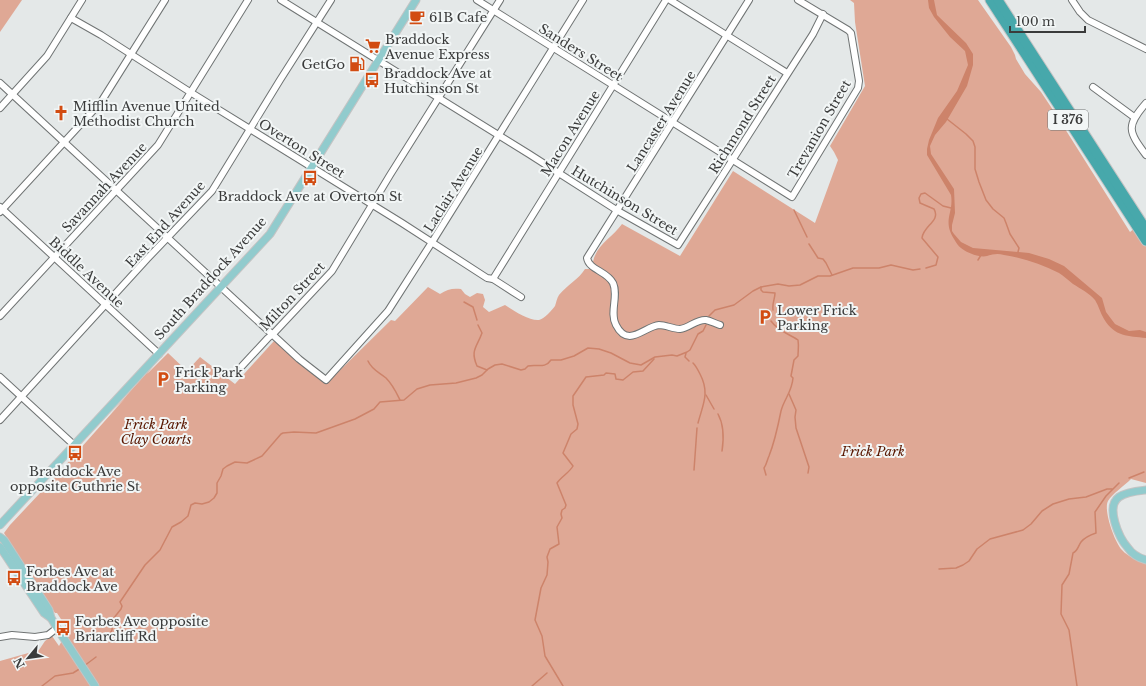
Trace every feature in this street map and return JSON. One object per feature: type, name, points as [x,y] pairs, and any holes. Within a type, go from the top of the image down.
[{"type":"highway","name":"I 376","points":[[990,0],[1146,241]]},
{"type":"highway","name":"I 376","points":[[998,0],[1146,229]]},
{"type":"main road","name":"South Braddock Avenue","points":[[0,525],[220,286],[270,234],[377,60],[416,0]]},
{"type":"main road","points":[[1146,490],[1119,497],[1113,504],[1113,516],[1123,542],[1134,554],[1146,560]]},
{"type":"main road","points":[[0,537],[4,540],[49,610],[51,618],[58,630],[95,686]]},
{"type":"main road","points":[[0,547],[44,613],[51,618]]},
{"type":"street","points":[[0,108],[47,56],[82,0]]},
{"type":"street","points":[[1,209],[101,102],[165,0]]},
{"type":"street","name":"Savannah Avenue","points":[[0,316],[158,145],[248,0]]},
{"type":"street","name":"Hutchinson Street","points":[[281,0],[618,211],[678,245]]},
{"type":"street","name":"East End Avenue","points":[[0,420],[212,191],[331,0]]},
{"type":"street","name":"Sanders Street","points":[[477,0],[792,197]]},
{"type":"street","points":[[439,98],[500,0]]},
{"type":"street","name":"Laclair Avenue","points":[[274,334],[324,380],[328,379],[383,317],[432,243],[583,0]]},
{"type":"street","name":"Macon Avenue","points":[[490,280],[666,0]]},
{"type":"street","points":[[670,0],[786,73]]},
{"type":"street","name":"Lancaster Avenue","points":[[720,325],[705,320],[680,329],[658,325],[638,334],[625,334],[620,331],[615,324],[614,310],[616,292],[613,283],[608,276],[588,263],[587,258],[618,211],[749,0]]},
{"type":"street","name":"Trevanion Street","points":[[792,197],[859,85],[850,33],[848,30],[824,14],[798,0]]},
{"type":"street","points":[[1072,0],[1080,12],[1088,20],[1146,49]]},
{"type":"street","name":"Richmond Street","points":[[678,245],[733,160],[786,73],[813,34],[824,14]]},
{"type":"street","name":"Overton Street","points":[[70,18],[101,35],[490,280],[521,297]]},
{"type":"street","points":[[0,83],[274,334]]},
{"type":"street","points":[[1093,87],[1134,117]]},
{"type":"street","name":"Milton Street","points":[[242,366],[268,338],[274,334],[332,271],[439,98]]},
{"type":"street","points":[[1146,103],[1134,117],[1131,128],[1134,140],[1146,155]]},
{"type":"street","name":"Biddle Avenue","points":[[1,209],[159,354]]},
{"type":"street","points":[[0,377],[74,446]]},
{"type":"street","points":[[0,638],[12,635],[35,637],[48,635],[58,630]]},
{"type":"green space","points":[[0,0],[22,0],[0,32]]},
{"type":"green space","name":"Frick Park","points":[[850,0],[978,0],[1011,47],[1025,74],[1041,92],[1055,113],[1130,232],[1146,219],[1146,483],[1131,479],[1112,495],[1108,501],[1107,511],[1110,526],[1119,546],[1127,555],[1146,564],[1146,686],[0,686],[0,661],[39,650],[45,641],[52,636],[59,646],[68,630],[57,613],[55,613],[4,533],[153,366],[147,374],[168,353],[187,371],[200,357],[235,384],[274,341],[326,384],[391,320],[395,321],[428,287],[440,294],[448,290],[461,289],[470,297],[477,293],[483,294],[485,300],[483,307],[489,312],[505,305],[526,317],[539,320],[554,308],[558,296],[562,291],[580,276],[585,269],[589,269],[594,263],[595,256],[601,246],[622,224],[680,256],[733,171],[815,223],[838,160],[830,146],[865,86],[855,22],[854,3]]},
{"type":"shaded area","points":[[928,0],[934,0],[937,15],[966,43],[973,54],[973,65],[967,86],[946,122],[935,135],[930,146],[931,154],[954,189],[955,213],[952,231],[961,242],[973,248],[1029,253],[1049,259],[1064,266],[1102,298],[1106,312],[1115,324],[1129,331],[1140,330],[1146,332],[1146,338],[1133,337],[1117,332],[1108,325],[1095,300],[1085,291],[1059,273],[1032,262],[1011,256],[998,254],[984,256],[974,255],[964,250],[956,243],[949,227],[951,195],[927,155],[927,149],[938,118],[957,91],[968,65],[965,51],[950,37],[934,17],[929,8]]},
{"type":"waterway","points":[[947,119],[973,141],[975,147],[975,169],[986,200],[993,209],[1004,218],[1010,234],[1019,248],[1018,252]]},
{"type":"waterway","points":[[926,268],[936,265],[938,257],[922,238],[925,230],[934,220],[936,213],[934,209],[920,203],[919,198],[921,194],[925,193],[943,206],[951,208]]},
{"type":"waterway","points":[[794,210],[807,237]]},
{"type":"waterway","points":[[809,244],[818,258],[823,259],[826,263],[832,275]]},
{"type":"waterway","points":[[978,260],[981,255]]},
{"type":"waterway","points":[[709,316],[715,310],[734,305],[761,287],[778,284],[789,286],[800,285],[818,276],[830,276],[853,268],[879,268],[891,265],[913,270],[920,269]]},
{"type":"waterway","points":[[761,287],[763,292],[775,293],[773,310]]},
{"type":"waterway","points":[[464,302],[473,307],[477,320]]},
{"type":"waterway","points":[[766,475],[764,468],[773,445],[782,407],[791,387],[793,378],[791,376],[794,360],[798,356],[798,340],[780,330],[771,321]]},
{"type":"waterway","points":[[478,325],[482,333],[475,349],[474,356],[477,366],[487,370]]},
{"type":"waterway","points":[[107,639],[112,630],[113,619],[121,609],[122,606],[120,602],[145,565],[160,550],[172,527],[188,516],[191,505],[195,503],[202,504],[209,502],[214,498],[217,493],[217,483],[223,469],[235,462],[247,463],[262,456],[281,434],[294,432],[316,433],[355,419],[374,409],[380,402],[404,400],[417,389],[430,385],[456,383],[476,378],[495,365],[502,364],[521,370],[528,366],[543,365],[549,363],[551,360],[561,360],[574,356],[588,348],[599,349],[611,353],[630,363],[641,365],[655,357],[672,355],[677,356],[690,350],[698,334],[703,331],[706,325]]},
{"type":"waterway","points":[[686,353],[685,357],[689,361]]},
{"type":"waterway","points":[[563,686],[545,656],[542,636],[535,620],[541,588],[547,575],[547,557],[550,549],[559,544],[557,527],[562,518],[562,510],[566,505],[557,483],[570,471],[573,466],[563,453],[571,434],[577,429],[578,424],[573,405],[573,396],[586,377],[604,375],[606,373],[615,374],[616,379],[623,380],[633,372],[643,371],[654,359]]},
{"type":"waterway","points":[[368,361],[374,369],[386,378],[400,400]]},
{"type":"waterway","points":[[693,363],[700,374],[705,387],[705,398],[698,423]]},
{"type":"waterway","points":[[789,394],[796,410],[796,428],[809,467],[808,473]]},
{"type":"waterway","points":[[706,395],[714,409]]},
{"type":"waterway","points":[[718,414],[723,432],[722,451]]},
{"type":"waterway","points":[[694,470],[697,428]]},
{"type":"waterway","points":[[1129,478],[1144,472]]},
{"type":"waterway","points":[[1077,686],[1069,630],[1061,614],[1062,585],[1069,574],[1073,553],[1084,539],[1096,533],[1095,512],[1106,496],[1119,483]]},
{"type":"waterway","points":[[939,569],[956,568],[963,565],[969,561],[977,549],[990,539],[1023,530],[1031,524],[1042,511],[1053,504],[1069,499],[1086,497],[1107,489],[1112,489]]},
{"type":"waterway","points":[[84,666],[96,657]]},
{"type":"waterway","points":[[42,686],[55,676],[73,673],[81,668]]},
{"type":"waterway","points":[[532,686],[547,673]]},
{"type":"place","name":"61B Cafe","points":[[417,17]]},
{"type":"place","name":"Braddock Avenue Express","points":[[373,46]]},
{"type":"place","name":"GetGo","points":[[357,64]]},
{"type":"place","name":"Braddock Ave at Hutchinson St","points":[[372,80]]},
{"type":"place","name":"Mifflin Avenue United Methodist Church","points":[[61,113]]},
{"type":"place","name":"Braddock Ave at Overton St","points":[[310,178]]},
{"type":"place","name":"Lower Frick Parking","points":[[765,317]]},
{"type":"place","name":"Frick Park Parking","points":[[163,379]]},
{"type":"place","name":"Braddock Ave opposite Guthrie St","points":[[75,453]]},
{"type":"place","name":"Forbes Ave at Braddock Ave","points":[[14,578]]},
{"type":"place","name":"Forbes Ave opposite Briarcliff Rd","points":[[63,628]]},
{"type":"park label","name":"Frick Park Clay Courts","points":[[156,432]]}]
